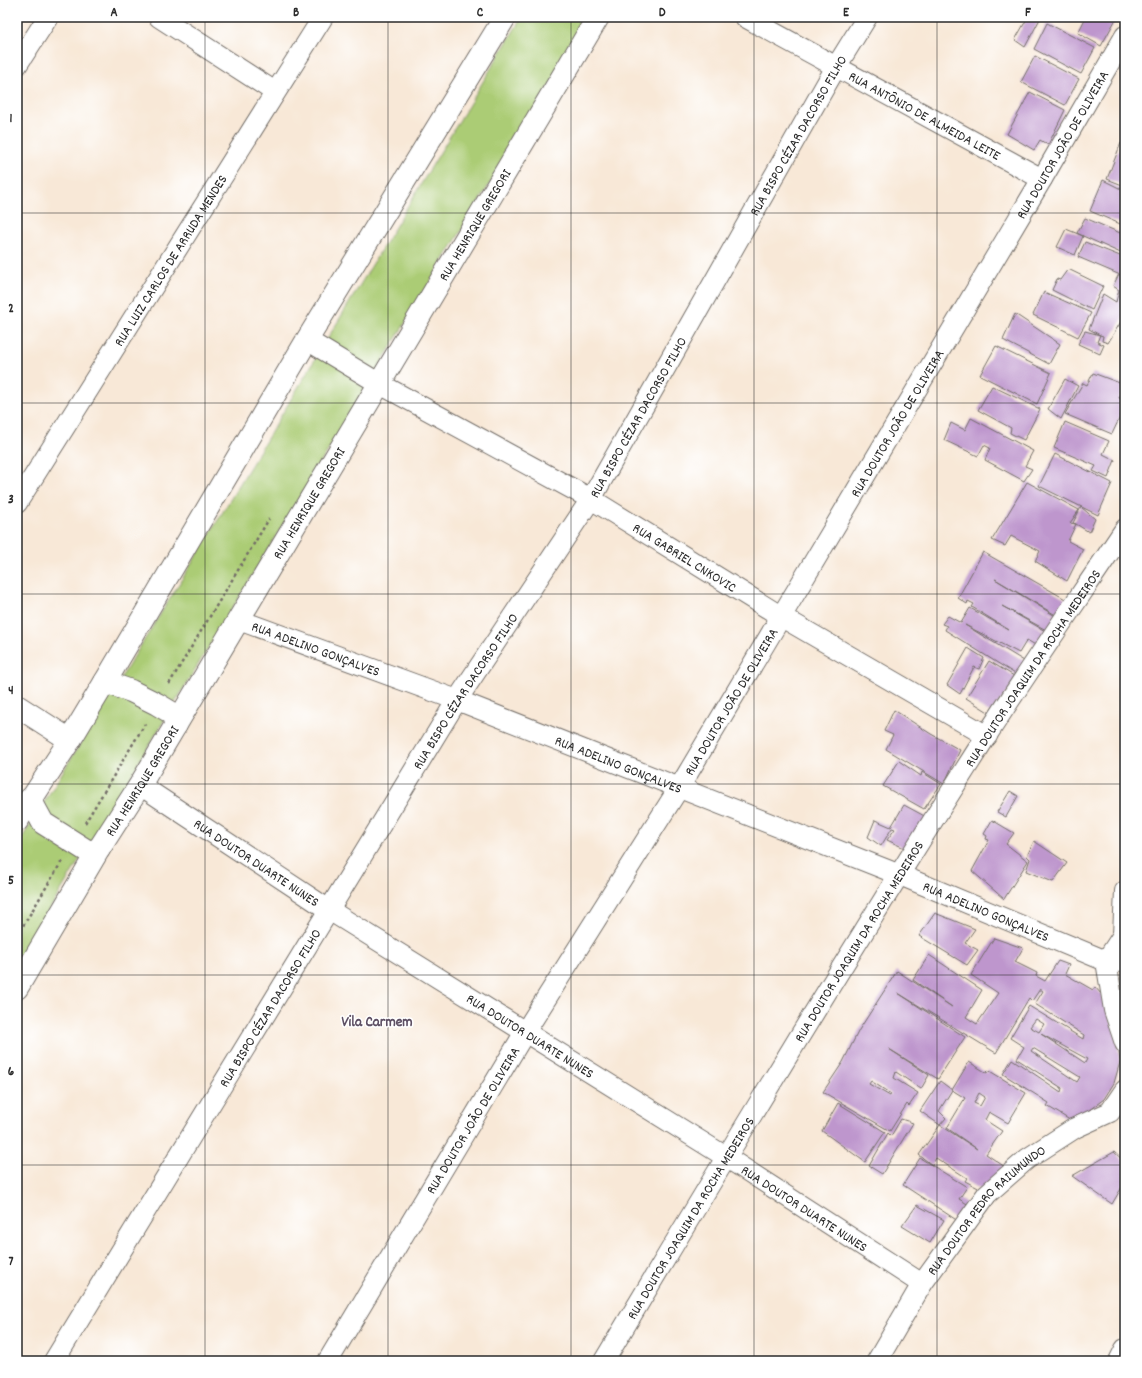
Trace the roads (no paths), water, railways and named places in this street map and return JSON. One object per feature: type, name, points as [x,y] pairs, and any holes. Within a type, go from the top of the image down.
[{"type":"main road","points":[[17,822],[30,799],[70,740],[306,340],[505,17]]},
{"type":"main road","name":"RUA HENRIQUE GREGORI","points":[[17,988],[99,849],[140,786],[176,726],[598,17]]},
{"type":"main road","points":[[105,682],[131,691],[172,713],[176,726]]},
{"type":"main road","points":[[17,706],[70,740]]},
{"type":"main road","points":[[30,799],[43,823],[89,852],[99,849]]},
{"type":"street","points":[[17,65],[48,17]]},
{"type":"street","points":[[159,17],[275,92]]},
{"type":"street","name":"RUA LUIZ CARLOS DE ARRUDA MENDES","points":[[17,504],[323,17]]},
{"type":"street","name":"RUA ANTÔNIO DE ALMEIDA LEITE","points":[[745,17],[1042,179]]},
{"type":"street","name":"RUA BISPO CÉZAR DACORSO FILHO","points":[[54,1361],[457,700],[591,499],[836,67],[866,17]]},
{"type":"street","name":"RUA DOUTOR JOÃO DE OLIVEIRA","points":[[328,1361],[526,1032],[679,788],[782,617],[1042,179],[1125,36]]},
{"type":"street","name":"RUA GABRIEL CNKOVIC","points":[[306,340],[380,384],[591,499],[782,617],[987,736]]},
{"type":"street","name":"RUA DOUTOR JOAQUIM DA ROCHA MEDEIROS","points":[[604,1361],[726,1157],[987,736],[1125,529]]},
{"type":"street","name":"RUA ADELINO GONÇALVES","points":[[239,620],[457,700],[1115,961]]},
{"type":"street","name":"RUA DOUTOR DUARTE NUNES","points":[[140,786],[328,910],[726,1157],[922,1284]]},
{"type":"street","points":[[1125,891],[1124,937],[1115,961],[1114,1010],[1125,1043]]},
{"type":"street","name":"RUA DOUTOR PEDRO RAIUMUNDO","points":[[877,1361],[922,1284],[987,1194],[1033,1155],[1075,1128],[1110,1112],[1125,1090]]},
{"type":"street","points":[[1119,1361],[1125,1349]]},
{"type":"district","name":"Vila Carmem","points":[[377,1021]]}]
